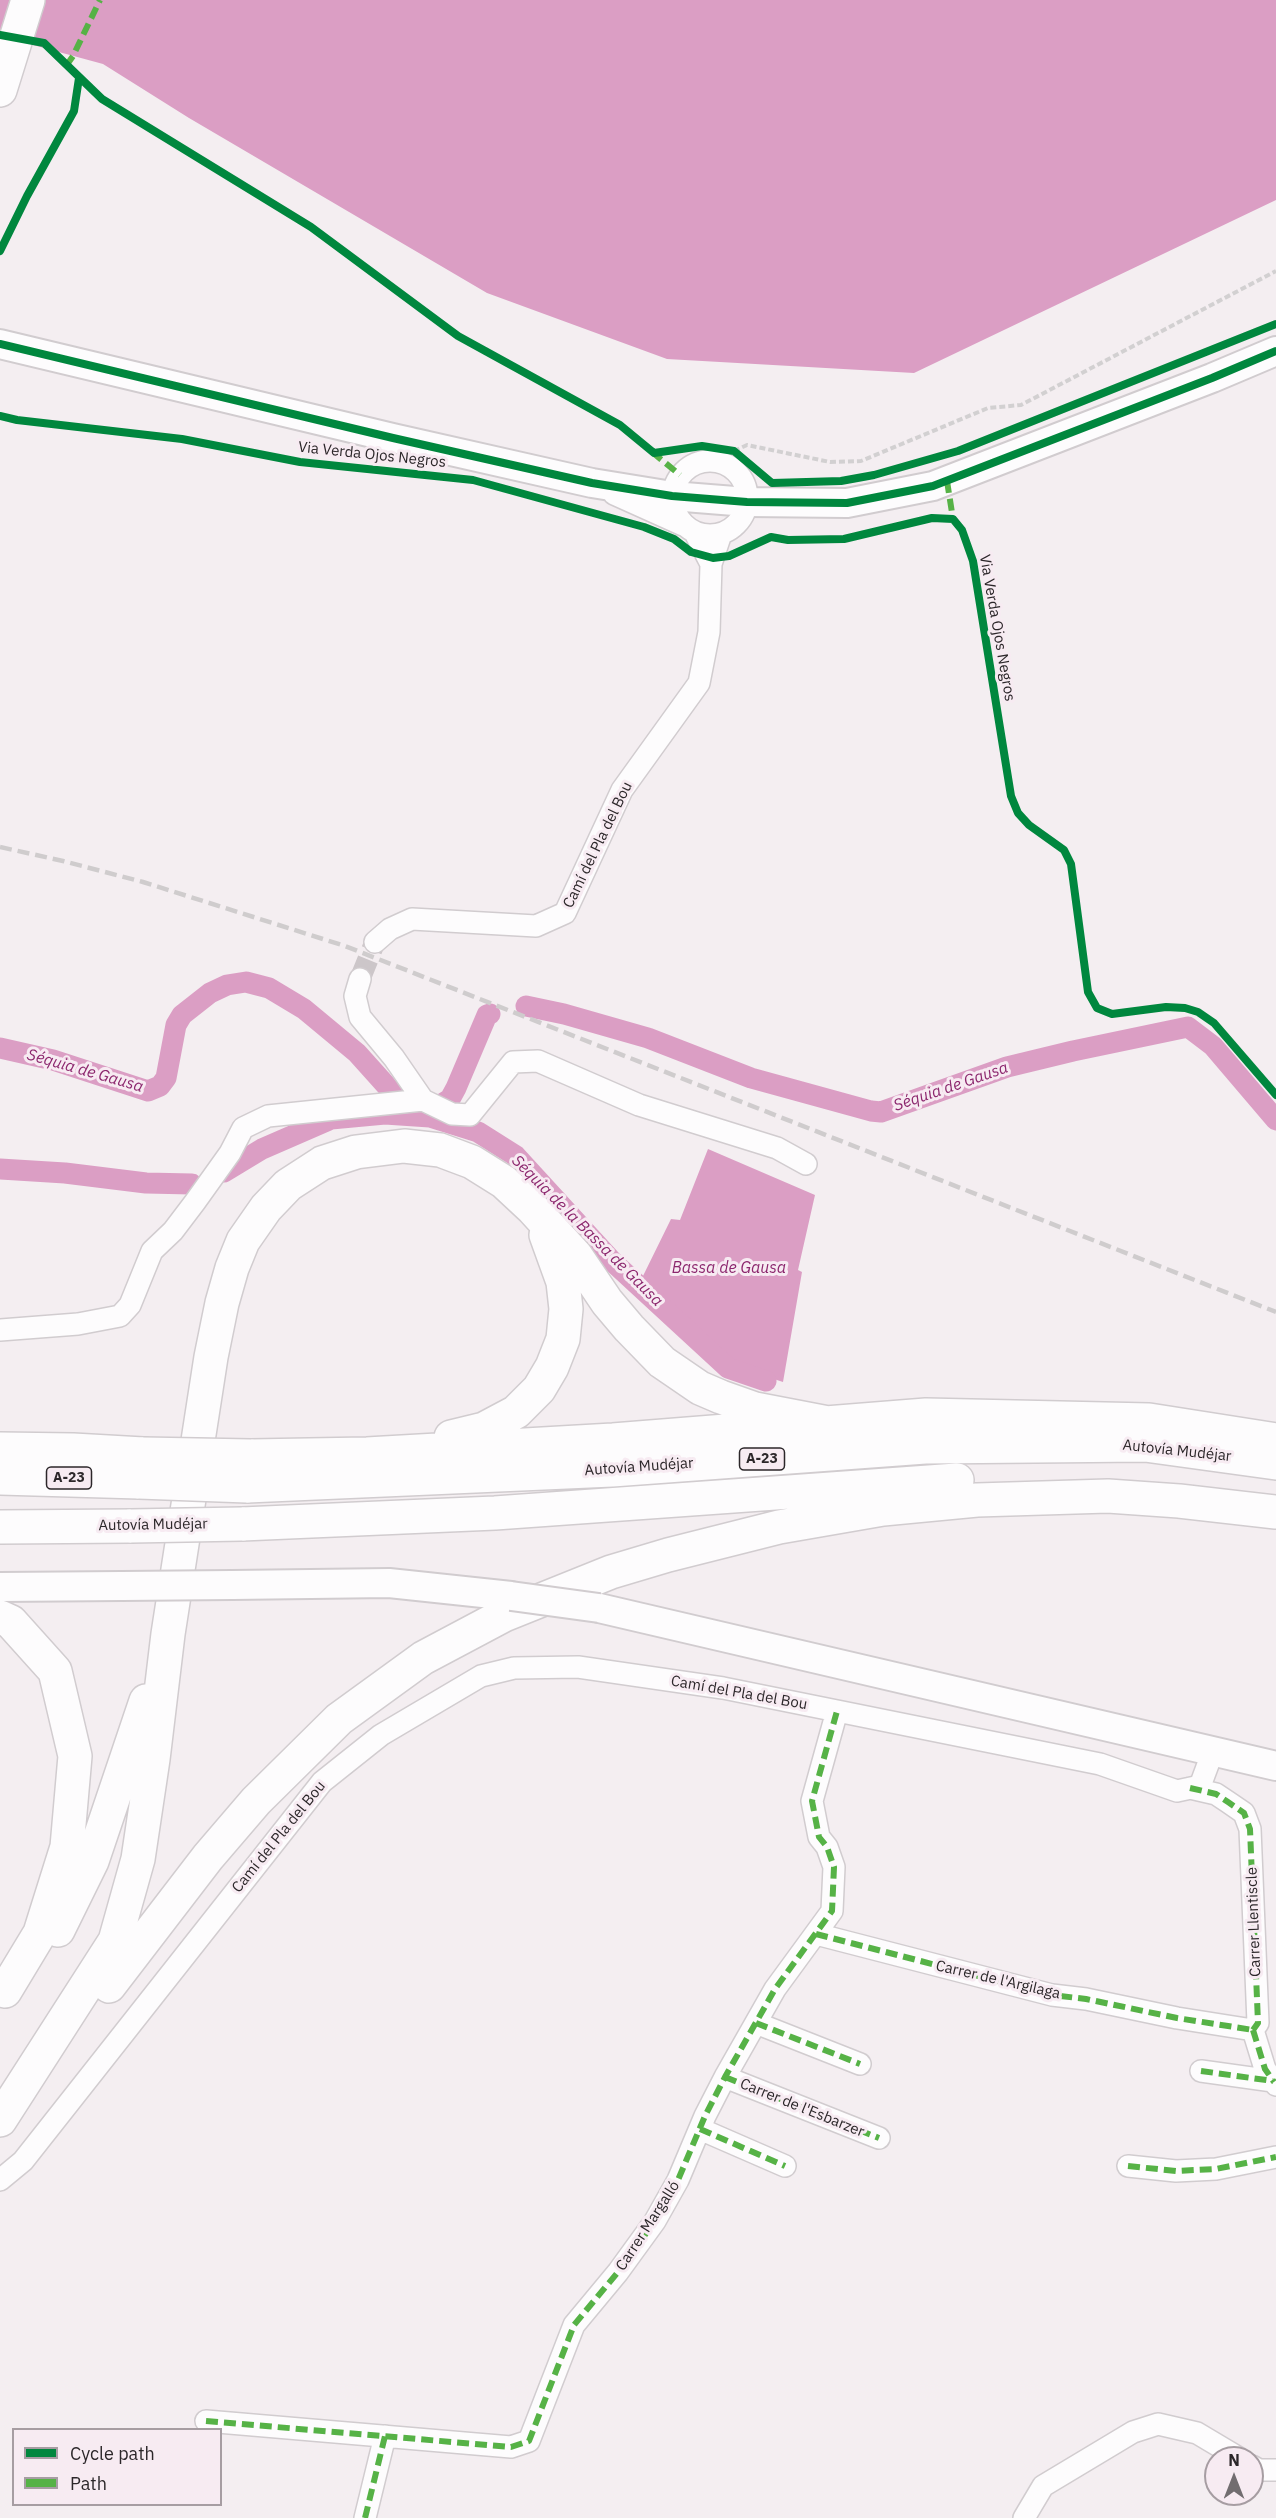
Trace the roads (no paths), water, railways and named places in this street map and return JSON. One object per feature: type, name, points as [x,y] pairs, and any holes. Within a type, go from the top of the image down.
[{"type":"highway","points":[[0,90],[28,0]]},
{"type":"highway","points":[[0,2122],[115,1941],[138,1859],[168,1634],[211,1356],[222,1303],[243,1241],[266,1208],[288,1185],[322,1163],[356,1152],[404,1146],[440,1150],[472,1162],[504,1182],[533,1209],[576,1256],[607,1302],[628,1328],[662,1362],[700,1388],[721,1396],[755,1408],[828,1423]]},
{"type":"highway","points":[[249,1471],[448,1438],[484,1429],[516,1412],[539,1389],[552,1367],[563,1339],[566,1309],[563,1282],[556,1260],[533,1209]]},
{"type":"highway","points":[[249,1471],[367,1454],[543,1444],[926,1415],[1149,1420],[1276,1440]]},
{"type":"highway","name":"Autovía Mudéjar","points":[[0,1478],[141,1468],[249,1471],[612,1470],[925,1447],[1145,1445],[1276,1463]]},
{"type":"highway","points":[[0,1449],[73,1450],[141,1468]]},
{"type":"highway","name":"Autovía Mudéjar","points":[[0,1527],[242,1524],[495,1513],[1019,1476],[1145,1480],[1276,1495]]},
{"type":"highway","points":[[0,2122],[208,1857],[256,1800],[339,1719],[380,1687],[441,1648],[504,1615],[611,1572],[668,1555],[779,1527],[883,1509],[977,1500],[1108,1496],[1276,1512]]},
{"type":"highway","points":[[0,1617],[11,1622],[55,1671],[75,1756],[68,1847],[40,1933],[3,1993]]},
{"type":"highway","points":[[3,1993],[46,1955],[92,1861],[168,1634]]},
{"type":"main road","points":[[0,344],[592,483],[672,496],[747,502],[848,503],[933,486],[1276,351]]},
{"type":"main road","points":[[0,1587],[389,1583],[599,1608],[1276,1766]]},
{"type":"street","points":[[592,483],[689,529],[721,534],[739,522],[747,502],[745,483],[733,468],[715,460],[695,463],[680,475],[672,496]]},
{"type":"street","name":"Camí del Pla del Bou","points":[[672,496],[711,564]]},
{"type":"street","name":"Camí del Pla del Bou","points":[[375,942],[390,929],[412,919],[536,926],[565,913],[622,790],[699,683],[709,632],[711,564],[721,534]]},
{"type":"street","points":[[360,979],[355,996],[360,1017],[394,1058],[423,1100],[452,1114],[470,1115],[513,1062],[537,1060],[639,1105],[777,1148],[806,1164]]},
{"type":"street","points":[[0,1330],[78,1324],[120,1316],[130,1305],[152,1251],[172,1231],[195,1202],[230,1153],[243,1128],[268,1116],[423,1100]]},
{"type":"street","name":"Camí del Pla del Bou","points":[[0,2180],[23,2161],[322,1782],[381,1735],[482,1676],[514,1668],[579,1667],[723,1688],[1100,1764],[1177,1791],[1190,1788]]},
{"type":"street","name":"Carrer Margalló","points":[[206,2421],[511,2447],[530,2441],[574,2325],[618,2272],[655,2221],[678,2180],[725,2077],[775,1989],[832,1911],[834,1867],[827,1847],[819,1837],[812,1800],[837,1711]]},
{"type":"street","points":[[1190,1788],[1200,1786],[1213,1751]]},
{"type":"street","name":"Carrer Llentiscle","points":[[1190,1788],[1216,1794],[1228,1802],[1244,1813],[1250,1829],[1258,2023],[1253,2030],[1265,2069],[1274,2083]]},
{"type":"street","name":"Carrer de l'Argilaga","points":[[816,1934],[1052,1995],[1086,1999],[1177,2018],[1253,2030]]},
{"type":"street","points":[[756,2023],[860,2064]]},
{"type":"street","points":[[1201,2071],[1274,2083]]},
{"type":"street","name":"Carrer de l'Esbarzer","points":[[725,2077],[879,2138]]},
{"type":"street","points":[[700,2129],[785,2166]]},
{"type":"street","points":[[1128,2166],[1176,2171],[1216,2169],[1276,2157]]},
{"type":"street","points":[[1024,2518],[1043,2486],[1133,2432],[1158,2424],[1197,2433],[1219,2446]]},
{"type":"street","points":[[365,2518],[385,2436]]},
{"type":"water","points":[[0,0],[1276,0],[1276,200],[914,373],[667,359],[487,293],[189,118],[103,64],[0,36]]},
{"type":"water","name":"Bassa de Gausa","points":[[708,1149],[815,1195],[798,1270],[802,1272],[783,1382],[728,1364],[642,1278],[671,1219],[680,1220]]},
{"type":"waterway","name":"Séquia de Gausa","points":[[0,1048],[53,1060],[148,1091],[160,1086],[166,1078],[176,1025],[182,1015],[210,993],[227,985],[246,982],[269,988],[304,1009],[357,1053],[392,1092]]},
{"type":"waterway","name":"Séquia de Gausa","points":[[526,1006],[564,1014],[648,1038],[751,1078],[881,1112],[1007,1067],[1188,1027],[1213,1046],[1276,1120]]},
{"type":"waterway","name":"Séquia de Gausa","points":[[442,1104],[450,1099],[456,1088],[487,1015],[490,1014]]},
{"type":"waterway","name":"Séquia de la Bassa de Gausa","points":[[224,1172],[262,1149],[331,1119],[385,1114],[430,1117],[478,1132],[516,1156],[613,1262],[728,1368],[766,1381]]},
{"type":"waterway","name":"Séquia de la Bassa de Gausa","points":[[0,1169],[65,1173],[146,1183],[192,1184]]},
{"type":"tunnel","points":[[360,979],[375,942]]},
{"type":"railway","points":[[0,847],[143,882],[345,946],[1276,1312]]}]
